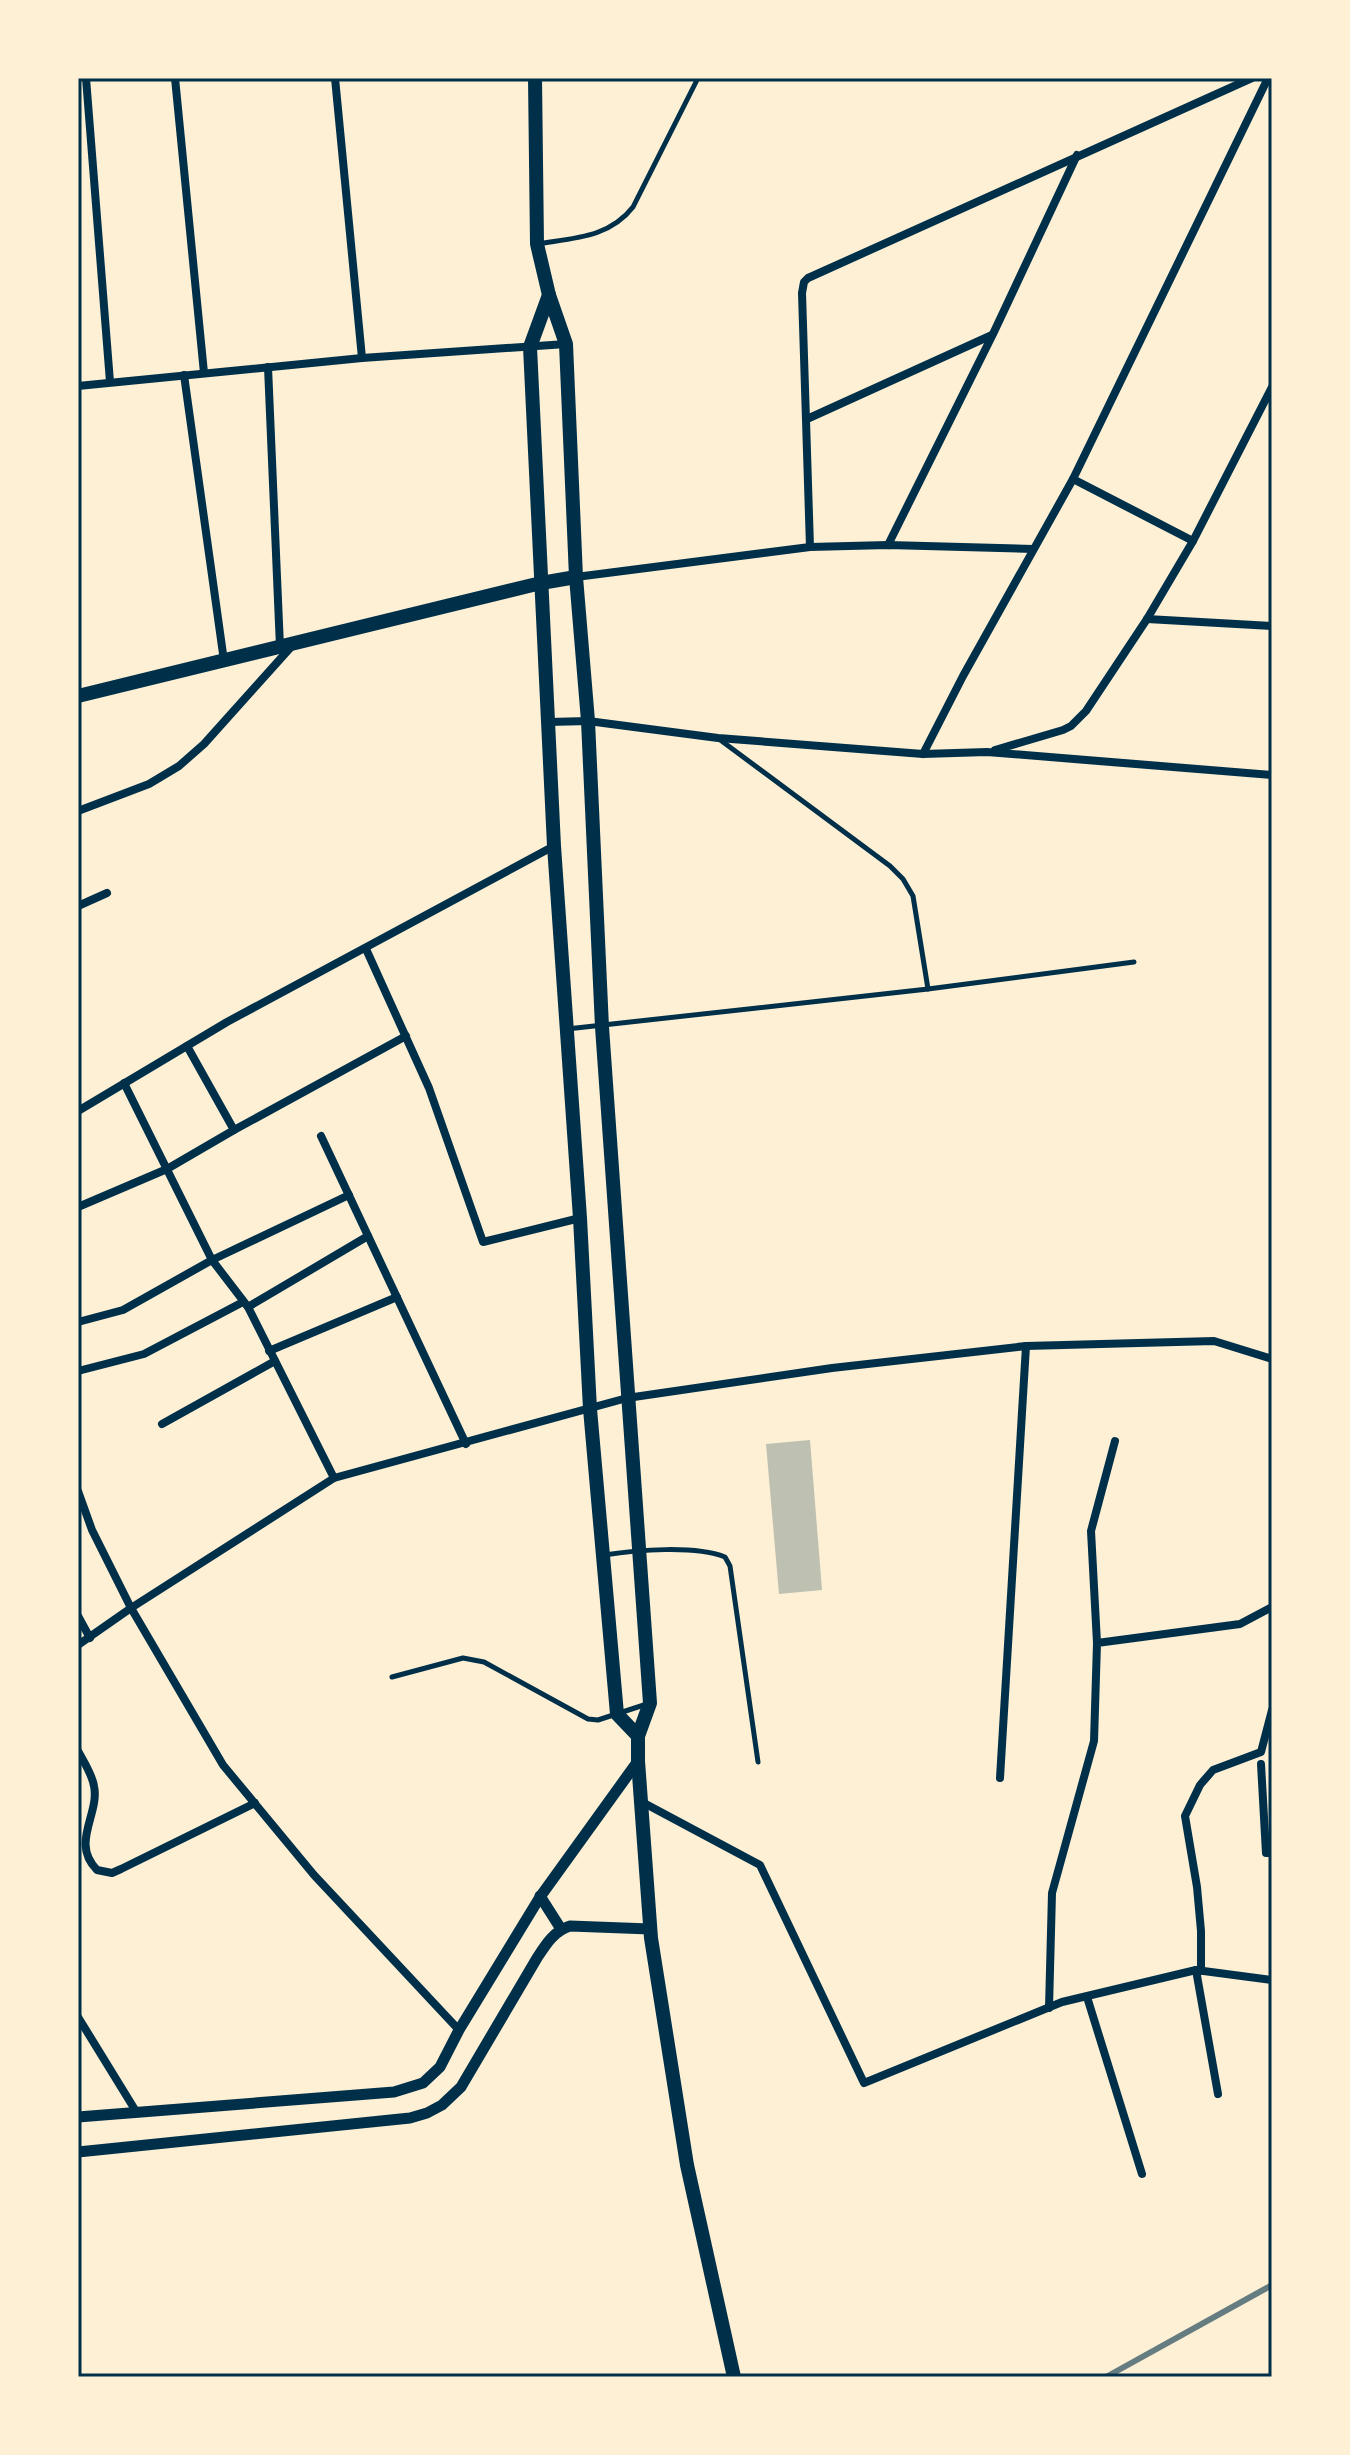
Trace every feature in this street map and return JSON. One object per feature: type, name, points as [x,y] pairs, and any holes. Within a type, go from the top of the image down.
[{"type":"main road","points":[[535,78],[537,244],[549,295],[566,344],[602,1027],[650,1703],[638,1736],[650,1929],[687,2165],[734,2377]]},
{"type":"main road","points":[[549,295],[530,347],[554,846],[590,1409],[617,1714],[638,1736]]},
{"type":"main road","points":[[78,696],[576,577]]},
{"type":"street","points":[[86,78],[110,382]]},
{"type":"street","points":[[175,78],[204,373]]},
{"type":"street","points":[[335,78],[362,358]]},
{"type":"street","points":[[810,547],[804,282],[1077,155],[1252,78]]},
{"type":"street","points":[[923,754],[1073,479],[1268,78]]},
{"type":"street","points":[[888,545],[993,334],[1077,155]]},
{"type":"street","points":[[807,419],[993,334]]},
{"type":"street","points":[[78,386],[362,358],[566,344]]},
{"type":"street","points":[[78,811],[149,784],[179,766],[204,744],[287,646],[268,367]]},
{"type":"street","points":[[184,375],[224,661]]},
{"type":"street","points":[[987,752],[1071,726],[1086,711],[1147,619],[1193,541],[1272,387]]},
{"type":"street","points":[[1073,479],[1193,541]]},
{"type":"street","points":[[576,577],[810,547],[888,545],[1033,549]]},
{"type":"street","points":[[1147,619],[1272,626]]},
{"type":"street","points":[[549,722],[588,721],[718,738],[923,754],[987,752],[1272,775]]},
{"type":"street","points":[[78,1111],[227,1022],[554,846]]},
{"type":"street","points":[[78,906],[107,893]]},
{"type":"street","points":[[366,949],[429,1088],[483,1242],[580,1218]]},
{"type":"street","points":[[78,1207],[167,1169],[406,1036]]},
{"type":"street","points":[[187,1046],[234,1130]]},
{"type":"street","points":[[124,1083],[212,1260],[245,1305],[334,1478]]},
{"type":"street","points":[[321,1136],[466,1444]]},
{"type":"street","points":[[78,1322],[123,1310],[212,1260],[349,1195]]},
{"type":"street","points":[[78,1371],[144,1354],[245,1305],[368,1236]]},
{"type":"street","points":[[269,1351],[397,1297]]},
{"type":"street","points":[[78,1645],[334,1478],[627,1398],[832,1368],[1026,1346],[1214,1341],[1272,1359]]},
{"type":"street","points":[[1000,1778],[1026,1346]]},
{"type":"street","points":[[162,1424],[275,1361]]},
{"type":"street","points":[[1049,2008],[1052,1893],[1094,1741],[1097,1643],[1091,1531],[1115,1441]]},
{"type":"street","points":[[78,1491],[92,1530],[131,1608],[223,1765],[314,1875],[459,2030]]},
{"type":"street","points":[[1097,1643],[1240,1624],[1272,1607]]},
{"type":"street","points":[[78,1616],[90,1638]]},
{"type":"street","points":[[1272,1710],[1261,1752],[1266,1853],[1272,1853]]},
{"type":"street","points":[[78,1751],[95,1788],[95,1799],[82,1832],[88,1857],[97,1870],[112,1873],[255,1803]]},
{"type":"street","points":[[1218,2094],[1198,1970],[1201,1931],[1185,1816],[1200,1785],[1213,1770],[1261,1752]]},
{"type":"street","points":[[78,2117],[394,2092],[423,2083],[440,2067],[540,1896],[638,1761]]},
{"type":"street","points":[[1261,1764],[1272,1762]]},
{"type":"street","points":[[642,1802],[760,1865],[864,2083],[1049,2008],[1087,1997],[1198,1970],[1272,1980]]},
{"type":"street","points":[[540,1896],[561,1929]]},
{"type":"street","points":[[78,2152],[410,2118],[427,2113],[442,2105],[461,2087],[547,1942],[561,1929],[570,1926],[650,1929]]},
{"type":"street","points":[[1087,1997],[1142,2174]]},
{"type":"street","points":[[78,2017],[137,2113]]},
{"type":"lane","points":[[537,244],[598,234],[624,219],[698,78]]},
{"type":"lane","points":[[718,738],[890,866],[903,879],[913,896],[928,989]]},
{"type":"lane","points":[[567,1029],[928,989],[1134,962]]},
{"type":"lane","points":[[603,1555],[639,1550],[713,1553],[725,1557],[730,1566],[758,1762]]},
{"type":"lane","points":[[392,1677],[463,1658],[484,1662],[588,1719],[598,1720],[650,1703]]},
{"type":"building","points":[[810,1440],[822,1590],[779,1594],[766,1444]]},
{"type":"railway","points":[[1106,2377],[1272,2285]]}]
